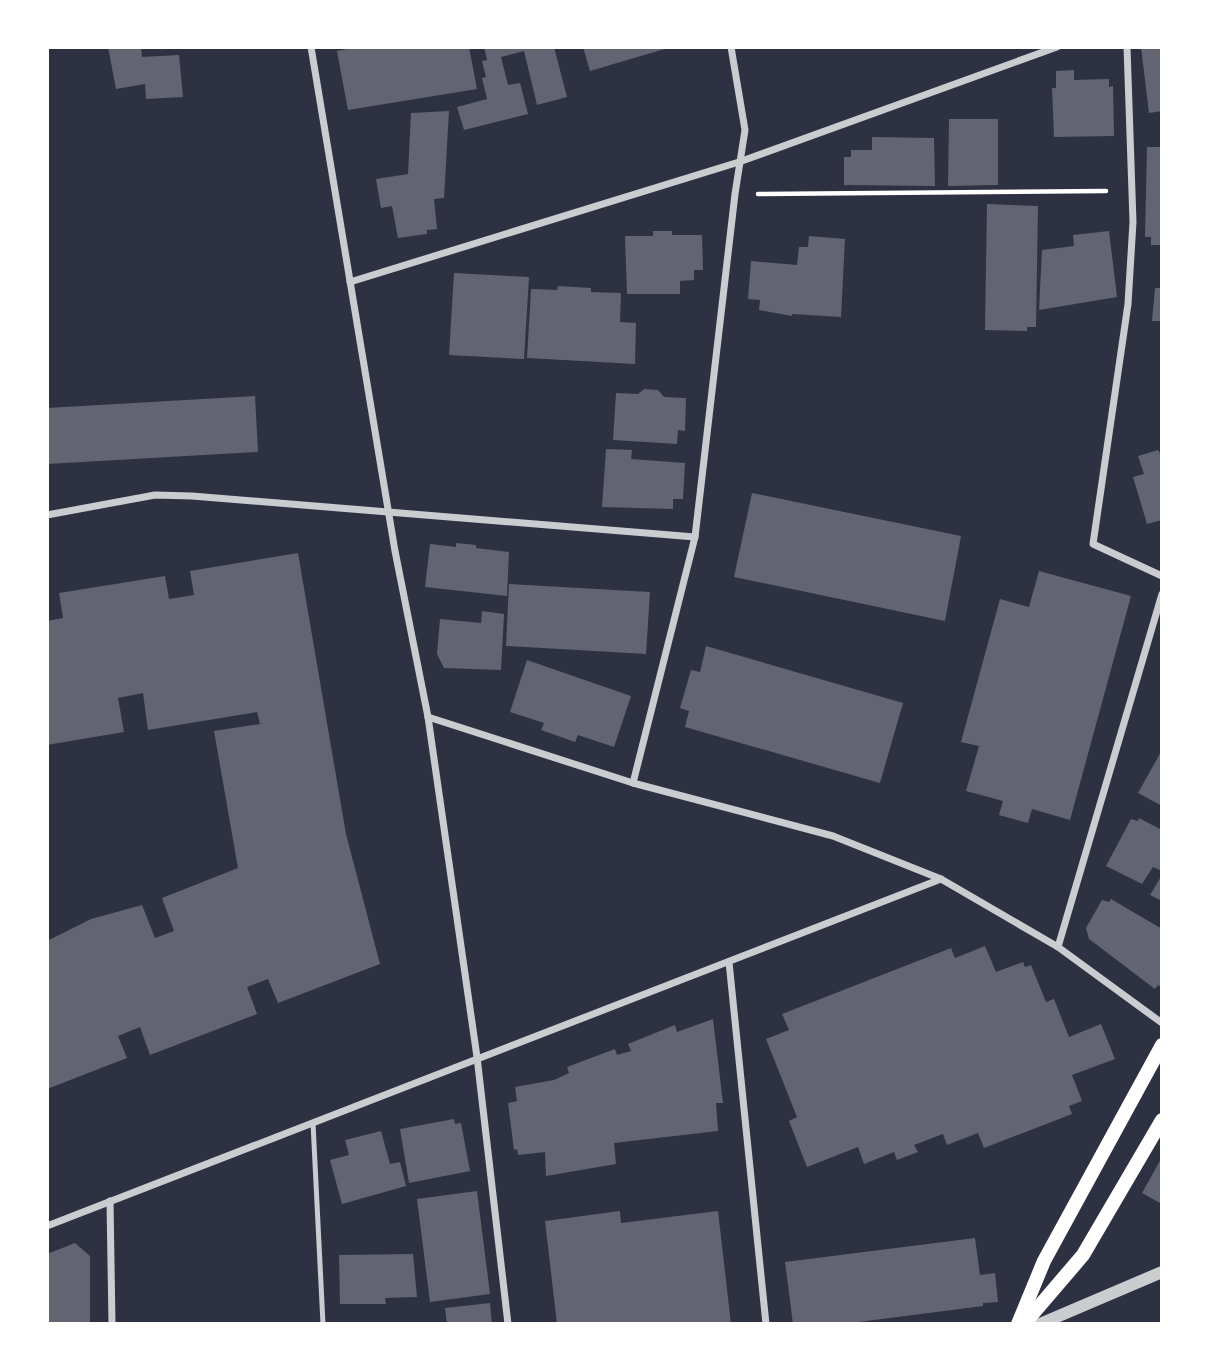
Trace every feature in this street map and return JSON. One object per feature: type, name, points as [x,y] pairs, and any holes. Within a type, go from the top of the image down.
[{"type":"main road","points":[[1021,1324],[1044,1261],[1162,1045]]},
{"type":"main road","points":[[1021,1324],[1083,1255],[1162,1120]]},
{"type":"street","points":[[311,47],[395,551],[428,718],[477,1057],[508,1324]]},
{"type":"street","points":[[633,783],[695,537],[735,194],[745,130],[731,47]]},
{"type":"street","points":[[350,282],[739,162],[1057,47]]},
{"type":"street","points":[[1127,47],[1133,222],[1128,304],[1093,544],[1162,576]]},
{"type":"street","points":[[47,515],[156,495],[192,496],[390,510],[695,537]]},
{"type":"street","points":[[1058,947],[1162,594]]},
{"type":"street","points":[[428,718],[633,783],[833,836],[941,879],[1058,947],[1162,1023]]},
{"type":"street","points":[[47,1226],[941,879]]},
{"type":"street","points":[[729,962],[766,1324]]},
{"type":"street","points":[[110,1201],[112,1324]]},
{"type":"street","points":[[1040,1324],[1162,1272]]},
{"type":"lane","points":[[313,1123],[323,1324]]},
{"type":"path","points":[[735,194],[1132,191]]},
{"type":"building","points":[[108,47],[141,47],[142,57],[179,55],[183,97],[146,99],[145,84],[116,89]]},
{"type":"building","points":[[358,47],[469,47],[477,89],[348,110],[337,51]]},
{"type":"building","points":[[484,47],[554,47],[567,97],[537,105],[524,51],[501,57],[508,85],[520,83],[528,114],[464,130],[457,107],[487,99],[482,78],[486,77],[482,61],[487,60]]},
{"type":"building","points":[[583,47],[667,47],[668,48],[590,71]]},
{"type":"building","points":[[1141,47],[1162,47],[1162,111],[1149,113]]},
{"type":"building","points":[[1074,70],[1074,80],[1109,79],[1109,87],[1113,86],[1114,136],[1054,137],[1052,88],[1056,88],[1056,71]]},
{"type":"building","points":[[449,111],[444,198],[434,199],[437,229],[427,230],[427,234],[398,238],[392,206],[381,208],[376,179],[408,174],[411,113]]},
{"type":"building","points":[[949,119],[998,119],[998,185],[948,186]]},
{"type":"building","points":[[872,137],[934,138],[935,186],[844,185],[844,157],[851,157],[851,150],[872,150]]},
{"type":"building","points":[[1147,147],[1162,147],[1162,245],[1151,245],[1151,237],[1145,237]]},
{"type":"building","points":[[987,204],[1038,206],[1036,327],[1027,327],[1027,331],[985,330]]},
{"type":"building","points":[[653,231],[672,231],[672,235],[702,235],[703,270],[694,270],[694,280],[680,281],[680,294],[627,294],[625,236],[653,236]]},
{"type":"building","points":[[1109,231],[1117,297],[1039,310],[1042,250],[1074,246],[1073,235]]},
{"type":"building","points":[[809,236],[845,239],[841,317],[792,316],[759,310],[760,300],[748,299],[751,261],[797,265],[799,247],[808,247]]},
{"type":"building","points":[[454,273],[529,277],[524,359],[449,355]]},
{"type":"building","points":[[558,286],[591,288],[591,292],[621,293],[620,322],[636,323],[635,364],[527,358],[531,289],[557,290]]},
{"type":"building","points":[[1155,288],[1162,288],[1162,321],[1152,321]]},
{"type":"building","points":[[644,389],[658,390],[664,397],[686,398],[685,431],[678,430],[677,444],[613,440],[616,393],[638,394]]},
{"type":"building","points":[[255,396],[258,452],[47,464],[47,408]]},
{"type":"building","points":[[606,449],[632,450],[631,459],[685,463],[683,499],[673,499],[673,509],[602,507]]},
{"type":"building","points":[[1158,450],[1162,456],[1162,520],[1147,524],[1133,477],[1144,474],[1138,456]]},
{"type":"building","points":[[752,493],[961,536],[945,621],[734,577]]},
{"type":"building","points":[[456,543],[509,552],[507,596],[425,587],[430,544],[456,547]]},
{"type":"building","points":[[298,553],[346,834],[380,964],[278,1003],[268,979],[247,987],[257,1014],[150,1055],[140,1027],[118,1036],[127,1058],[47,1089],[47,941],[91,919],[142,905],[155,938],[174,931],[162,898],[238,868],[214,731],[260,724],[257,712],[148,730],[143,693],[118,698],[124,732],[47,745],[47,621],[63,618],[59,593],[165,576],[169,599],[194,595],[190,571]]},
{"type":"building","points":[[1039,571],[1131,596],[1070,820],[1032,809],[1028,823],[999,815],[1003,801],[966,791],[979,746],[961,742],[1000,599],[1029,607]]},
{"type":"building","points":[[509,584],[650,592],[646,654],[506,646]]},
{"type":"building","points":[[482,611],[504,614],[501,670],[444,668],[437,654],[440,619],[481,623]]},
{"type":"building","points":[[706,646],[903,703],[880,783],[685,727],[689,711],[680,708],[691,670],[700,672]]},
{"type":"building","points":[[527,660],[631,696],[614,747],[578,735],[575,742],[541,730],[544,723],[510,712]]},
{"type":"building","points":[[1162,750],[1162,806],[1138,793]]},
{"type":"building","points":[[1139,818],[1162,830],[1162,871],[1153,867],[1142,884],[1106,866],[1131,819],[1138,821]]},
{"type":"building","points":[[1162,875],[1162,901],[1150,895]]},
{"type":"building","points":[[1111,899],[1162,929],[1162,988],[1158,985],[1155,989],[1089,939],[1086,928],[1102,900],[1109,902]]},
{"type":"building","points":[[985,946],[996,972],[1023,962],[1025,967],[1031,965],[1046,1002],[1054,999],[1069,1037],[1101,1024],[1115,1059],[1072,1075],[1082,1101],[1069,1106],[1072,1114],[984,1148],[978,1133],[947,1145],[943,1134],[914,1145],[918,1152],[897,1160],[894,1152],[864,1164],[858,1147],[807,1167],[789,1121],[797,1117],[766,1039],[789,1030],[782,1014],[951,948],[955,958]]},
{"type":"building","points":[[713,1019],[723,1103],[716,1103],[718,1131],[614,1143],[616,1164],[546,1176],[545,1152],[518,1155],[517,1149],[514,1150],[508,1103],[517,1101],[515,1087],[554,1080],[569,1073],[567,1067],[615,1049],[617,1055],[631,1051],[628,1044],[675,1025],[677,1032]]},
{"type":"building","points":[[454,1119],[455,1124],[461,1123],[470,1171],[409,1183],[400,1129]]},
{"type":"building","points":[[381,1131],[390,1164],[400,1162],[406,1186],[342,1204],[330,1160],[349,1155],[345,1140]]},
{"type":"building","points":[[1162,1157],[1162,1201],[1160,1203],[1142,1193]]},
{"type":"building","points":[[477,1191],[490,1294],[430,1302],[417,1199]]},
{"type":"building","points":[[620,1211],[621,1223],[718,1211],[731,1324],[557,1324],[545,1221]]},
{"type":"building","points":[[975,1238],[980,1275],[995,1273],[998,1302],[843,1324],[793,1324],[785,1262]]},
{"type":"building","points":[[75,1243],[90,1256],[90,1324],[47,1324],[47,1254]]},
{"type":"building","points":[[413,1254],[417,1297],[385,1298],[386,1304],[340,1304],[339,1255]]},
{"type":"building","points":[[490,1303],[492,1324],[447,1324],[445,1308]]}]
